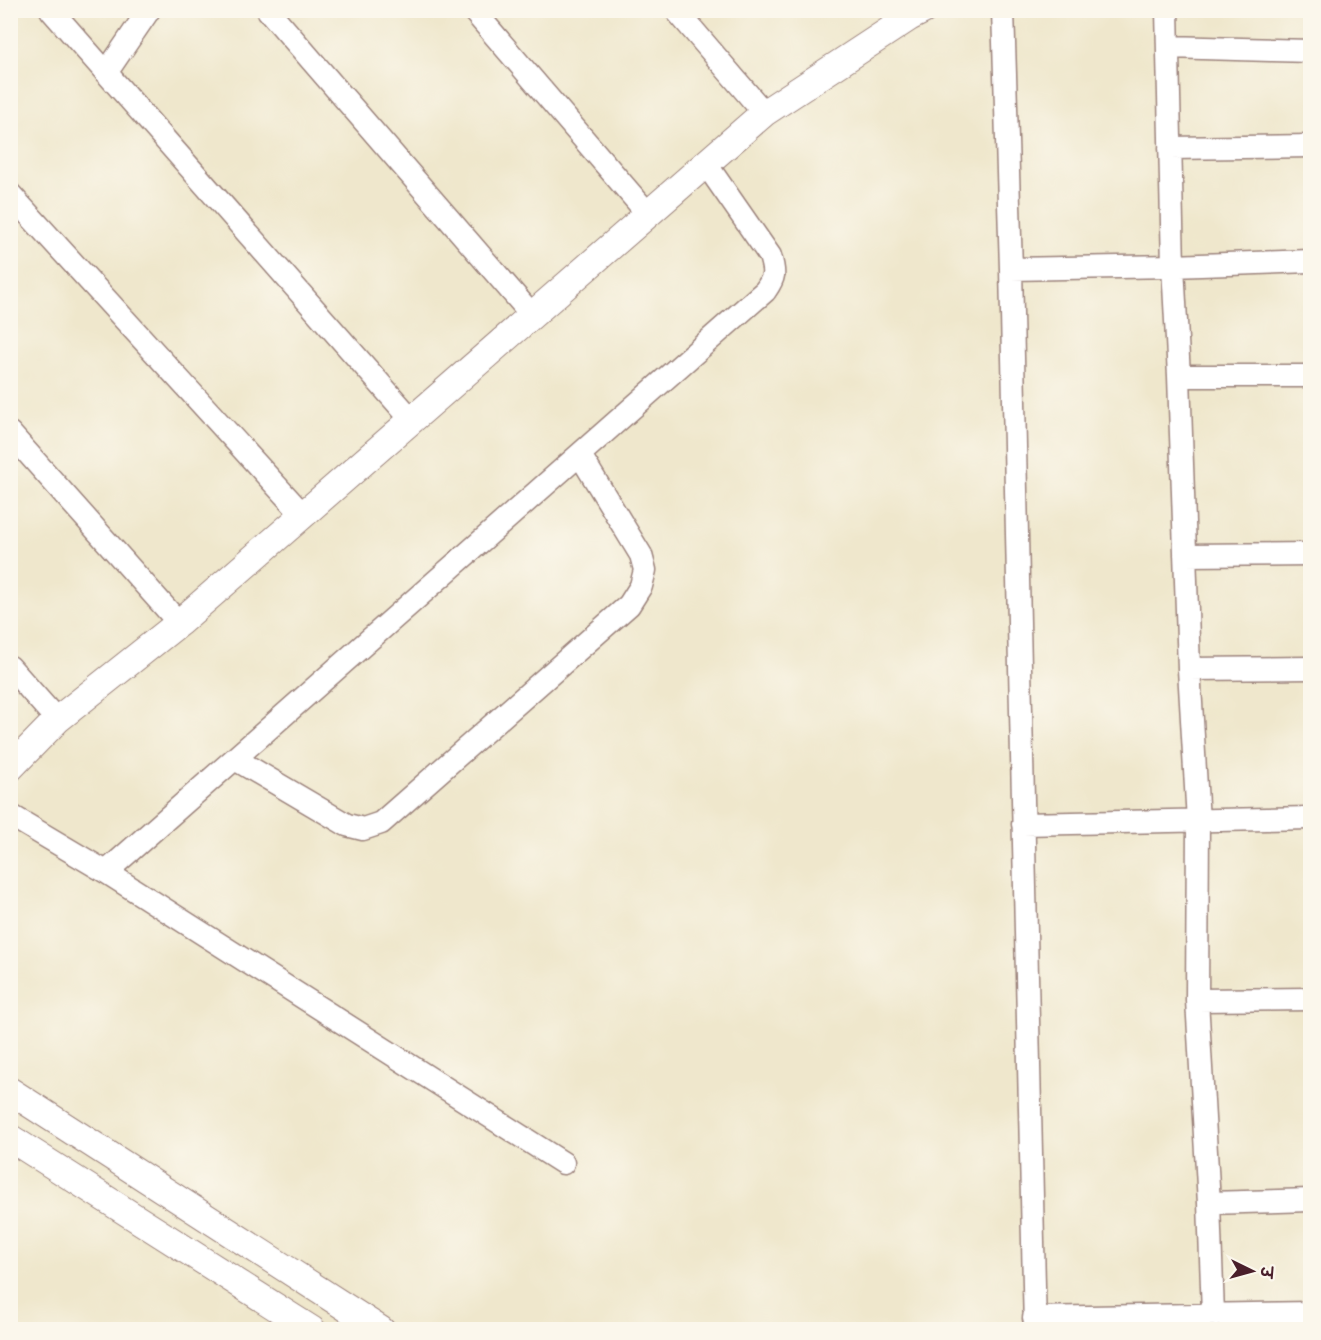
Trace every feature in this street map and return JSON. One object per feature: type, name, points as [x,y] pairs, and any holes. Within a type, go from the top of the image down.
[{"type":"street","points":[[51,10],[412,420]]},
{"type":"street","points":[[106,73],[149,10]]},
{"type":"street","points":[[268,10],[532,315]]},
{"type":"street","points":[[473,10],[648,214]]},
{"type":"street","points":[[675,10],[764,113]]},
{"type":"street","points":[[1003,10],[1035,1324],[1213,1314],[1250,1322],[1311,1313]]},
{"type":"street","points":[[1167,10],[1173,266],[1189,669],[1198,820],[1197,1000],[1213,1314]]},
{"type":"street","points":[[10,768],[57,720],[179,623],[764,113],[910,17],[923,11]]},
{"type":"street","points":[[1168,47],[1311,51]]},
{"type":"street","points":[[1170,148],[1311,146]]},
{"type":"street","points":[[106,872],[765,291],[773,280],[774,271],[770,256],[706,164]]},
{"type":"street","points":[[10,194],[303,515]]},
{"type":"street","points":[[1011,269],[1311,261]]},
{"type":"street","points":[[1179,376],[1311,376]]},
{"type":"street","points":[[10,433],[179,623]]},
{"type":"street","points":[[235,759],[347,825],[363,829],[381,823],[628,605],[641,586],[645,570],[641,555],[580,455]]},
{"type":"street","points":[[1185,555],[1311,554]]},
{"type":"street","points":[[10,667],[57,720]]},
{"type":"street","points":[[1189,669],[1311,668]]},
{"type":"street","points":[[10,815],[106,872],[563,1164]]},
{"type":"street","points":[[1023,824],[1311,818]]},
{"type":"street","points":[[1197,1000],[1311,999]]},
{"type":"street","points":[[10,1091],[381,1329]]},
{"type":"street","points":[[10,1138],[312,1329]]},
{"type":"street","points":[[1209,1203],[1311,1200]]}]
